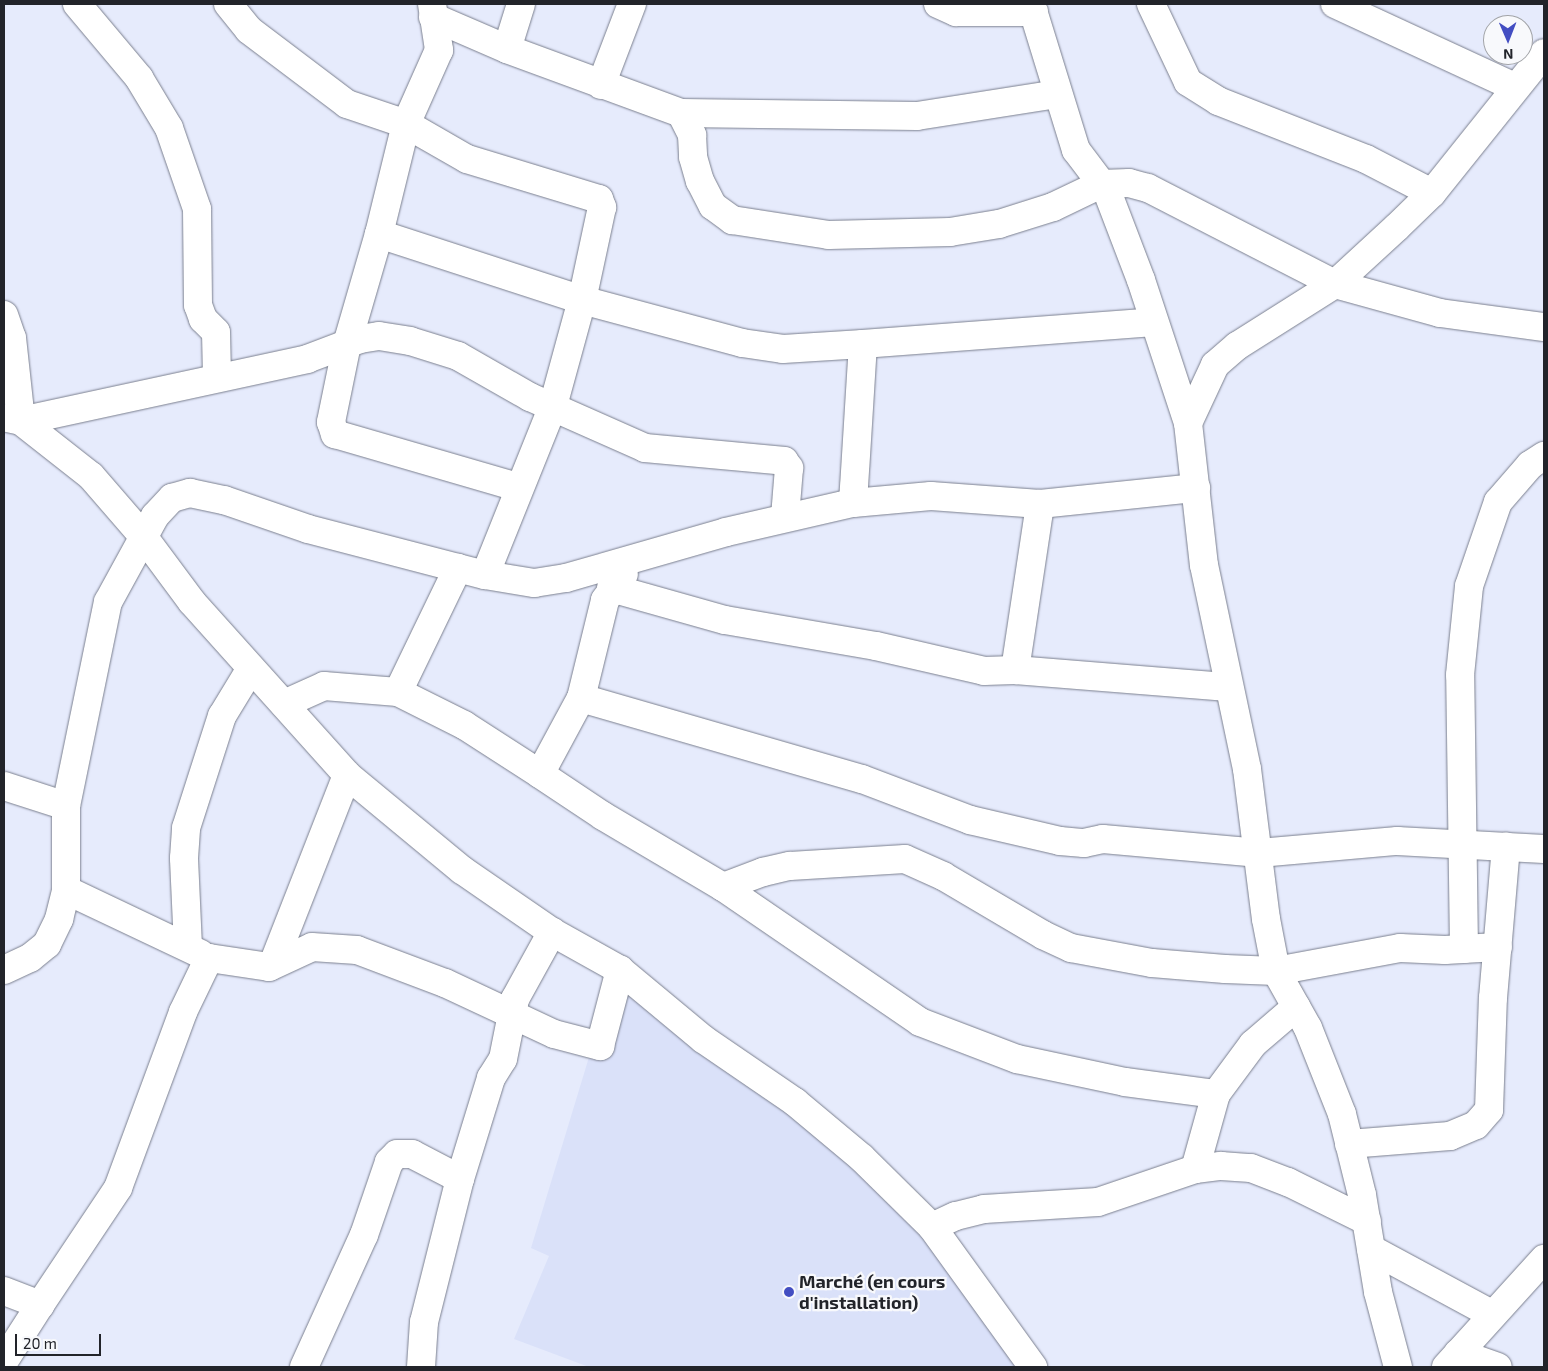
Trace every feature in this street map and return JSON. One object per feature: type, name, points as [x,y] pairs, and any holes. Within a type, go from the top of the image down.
[{"type":"street","points":[[77,4],[139,78],[169,128],[197,209],[198,306],[203,319],[216,332],[217,376]]},
{"type":"street","points":[[228,4],[249,30],[347,104],[406,124],[467,159],[599,198],[602,207],[582,300],[553,406],[518,487],[485,576]]},
{"type":"street","points":[[507,49],[521,4]]},
{"type":"street","points":[[601,85],[632,4]]},
{"type":"street","points":[[938,4],[956,12],[1032,8],[1057,94],[1076,150],[1107,191],[1126,238],[1188,423],[1204,565],[1222,640],[1228,687],[1247,769],[1276,971],[1308,1028],[1342,1114],[1398,1367]]},
{"type":"street","points":[[1151,4],[1188,82],[1218,101],[1366,158],[1432,193]]},
{"type":"street","points":[[1335,4],[1515,87]]},
{"type":"street","points":[[433,10],[440,50],[406,124],[379,234],[347,344],[331,422],[335,434],[518,487]]},
{"type":"street","points":[[433,10],[507,49],[681,113],[917,116],[1057,94]]},
{"type":"street","points":[[1188,423],[1215,365],[1237,346],[1335,284],[1432,193],[1544,53]]},
{"type":"street","points":[[681,113],[692,135],[693,157],[700,181],[712,206],[732,220],[829,235],[950,232],[1017,218],[1053,207],[1101,184],[1129,183],[1148,188],[1335,284],[1440,313],[1544,327]]},
{"type":"street","points":[[379,234],[582,300],[742,343],[783,348],[863,344],[1153,322]]},
{"type":"street","points":[[4,315],[12,338],[12,419]]},
{"type":"street","points":[[12,419],[307,359],[347,344],[379,336],[410,341],[458,356],[609,435],[645,448],[784,461],[789,468],[785,517]]},
{"type":"street","points":[[853,503],[863,344]]},
{"type":"street","points":[[12,419],[91,476],[143,536],[192,602],[250,670],[284,704],[347,775],[462,870],[552,932],[620,970],[703,1039],[803,1109],[862,1158],[932,1227],[1033,1367]]},
{"type":"street","points":[[1464,949],[1461,648],[1468,586],[1498,502],[1530,465],[1544,456]]},
{"type":"street","points":[[4,970],[30,958],[47,944],[59,919],[66,890],[66,806],[108,602],[143,536],[172,498],[190,493],[224,500],[308,529],[485,576],[534,583],[566,578],[785,517],[853,503],[931,496],[1040,504],[1196,488]]},
{"type":"street","points":[[1015,670],[1040,504]]},
{"type":"street","points":[[540,774],[581,698],[605,600],[611,588],[637,559]]},
{"type":"street","points":[[398,692],[458,568]]},
{"type":"street","points":[[611,588],[725,620],[876,646],[984,671],[1015,670],[1228,687]]},
{"type":"street","points":[[4,1361],[118,1188],[183,1012],[198,953],[184,858],[186,828],[222,716],[250,670]]},
{"type":"street","points":[[284,704],[324,686],[398,692],[464,725],[603,816],[724,887],[920,1022],[954,1037],[1016,1059],[1124,1082],[1216,1094]]},
{"type":"street","points":[[581,698],[862,779],[986,825],[1084,843],[1103,839],[1258,853],[1387,842],[1544,849]]},
{"type":"street","points":[[273,964],[347,775]]},
{"type":"street","points":[[4,786],[66,806]]},
{"type":"street","points":[[1349,1144],[1450,1136],[1469,1129],[1484,1118],[1491,1101],[1493,998],[1506,847]]},
{"type":"street","points":[[724,887],[763,872],[790,866],[906,859],[943,876],[1043,935],[1071,948],[1152,962],[1276,971],[1400,948],[1464,949],[1498,947]]},
{"type":"street","points":[[66,890],[198,953],[264,966],[312,947],[357,950],[445,983],[554,1034],[600,1046],[620,970]]},
{"type":"street","points":[[421,1367],[424,1322],[460,1179],[491,1078],[503,1058],[510,1035],[510,1014],[552,932]]},
{"type":"street","points":[[1195,1169],[1216,1094],[1253,1044],[1296,1007]]},
{"type":"street","points":[[304,1367],[364,1235],[389,1162],[397,1154],[412,1154],[460,1179]]},
{"type":"street","points":[[932,1227],[956,1216],[984,1209],[1098,1202],[1195,1169],[1251,1168],[1288,1182],[1367,1221]]},
{"type":"street","points":[[1371,1249],[1491,1314]]},
{"type":"street","points":[[1452,1360],[1491,1314],[1544,1259]]},
{"type":"street","points":[[4,1291],[40,1306]]},
{"type":"street","points":[[1452,1360],[1498,1367]]},
{"type":"shaded area","points":[[617,965],[800,1098],[1037,1367],[589,1367],[514,1339],[549,1256],[531,1248]]},
{"type":"place","name":"Marché (en cours d'installation)","points":[[789,1292]]}]
